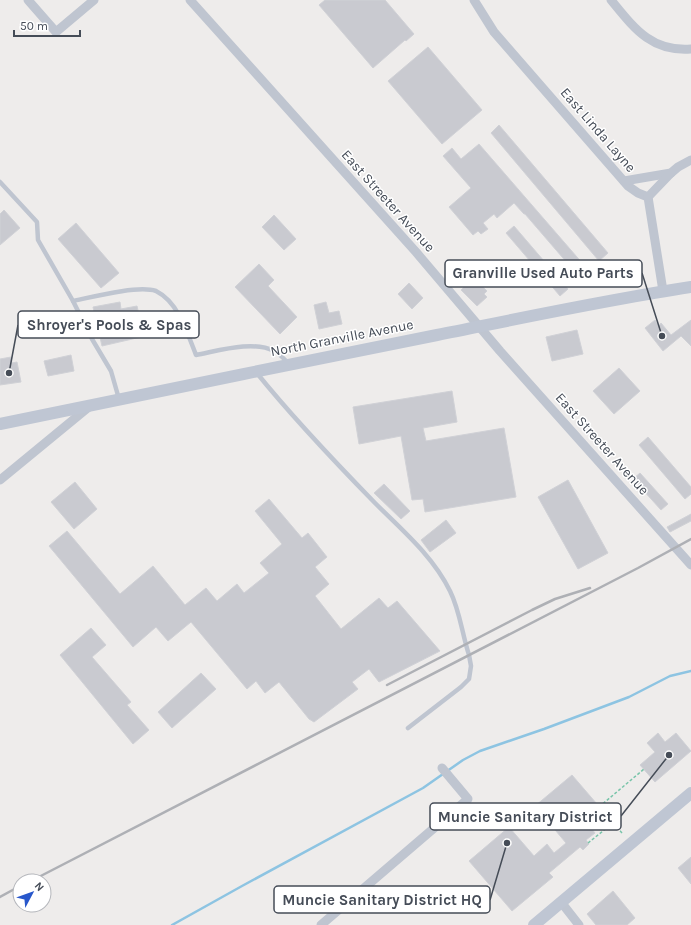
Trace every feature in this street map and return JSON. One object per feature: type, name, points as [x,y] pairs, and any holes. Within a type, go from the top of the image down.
[{"type":"main road","name":"North Granville Avenue","points":[[0,424],[603,301],[691,286]]},
{"type":"main road","points":[[534,925],[691,793]]},
{"type":"street","points":[[28,0],[56,32],[94,0]]},
{"type":"street","name":"East Streeter Avenue","points":[[190,0],[416,252],[479,326],[691,565]]},
{"type":"street","name":"East Linda Layne","points":[[474,0],[494,32],[624,181],[633,190],[648,197]]},
{"type":"street","points":[[610,0],[645,38],[654,43],[674,49],[691,49]]},
{"type":"street","points":[[663,291],[648,197],[671,173],[678,167],[691,160]]},
{"type":"street","points":[[624,181],[671,173]]},
{"type":"street","points":[[0,480],[90,406]]},
{"type":"street","points":[[321,925],[468,799],[442,768]]},
{"type":"street","points":[[561,902],[579,925]]},
{"type":"lane","points":[[0,182],[37,222],[38,240],[111,371],[119,399]]},
{"type":"lane","points":[[73,301],[142,289],[155,291],[163,295],[175,309],[180,317],[196,356],[238,347],[255,346],[275,351],[289,364]]},
{"type":"lane","points":[[255,371],[333,458],[426,555],[439,572],[451,592],[469,655],[471,666],[469,679],[461,687],[408,728]]},
{"type":"path","points":[[622,834],[599,807],[644,769]]},
{"type":"path","points":[[588,843],[613,823]]},
{"type":"building","points":[[325,0],[385,0],[414,34],[373,68],[319,5]]},
{"type":"building","points":[[428,47],[482,110],[442,144],[388,81]]},
{"type":"building","points":[[499,125],[608,253],[599,261],[491,133]]},
{"type":"building","points":[[479,144],[590,272],[581,279],[514,203],[497,218],[494,214],[483,223],[488,229],[481,234],[478,231],[473,235],[449,207],[471,188],[443,156],[452,148],[461,159]]},
{"type":"building","points":[[4,210],[20,228],[0,245],[0,214]]},
{"type":"building","points":[[274,215],[296,239],[284,250],[262,227]]},
{"type":"building","points":[[76,223],[119,273],[101,288],[58,239]]},
{"type":"building","points":[[514,226],[568,289],[560,296],[506,233]]},
{"type":"building","points":[[259,264],[274,280],[268,286],[297,317],[280,334],[235,287]]},
{"type":"building","points":[[476,275],[485,285],[483,287],[487,291],[484,294],[487,297],[477,306],[461,290]]},
{"type":"building","points":[[409,283],[423,298],[412,309],[398,294]]},
{"type":"building","points":[[120,302],[121,309],[137,306],[140,319],[150,316],[154,334],[102,346],[93,307]]},
{"type":"building","points":[[326,302],[329,313],[339,311],[342,324],[319,329],[314,305]]},
{"type":"building","points":[[655,320],[659,326],[661,323],[671,335],[691,320],[691,346],[681,336],[663,351],[645,328]]},
{"type":"building","points":[[577,330],[583,354],[552,361],[546,337]]},
{"type":"building","points":[[71,355],[74,371],[48,376],[44,361]]},
{"type":"building","points":[[11,357],[12,363],[17,362],[21,382],[0,385],[0,359]]},
{"type":"building","points":[[619,368],[640,391],[614,414],[593,391]]},
{"type":"building","points":[[452,391],[457,422],[423,428],[426,441],[504,428],[516,497],[425,512],[423,499],[412,500],[401,436],[359,444],[353,407]]},
{"type":"building","points":[[648,437],[691,487],[691,494],[685,499],[639,445]]},
{"type":"building","points":[[640,473],[668,504],[661,510],[633,479]]},
{"type":"building","points":[[568,480],[608,553],[578,569],[538,497]]},
{"type":"building","points":[[75,482],[97,509],[74,529],[51,502]]},
{"type":"building","points":[[384,484],[410,511],[401,519],[374,493]]},
{"type":"building","points":[[269,499],[302,538],[308,533],[327,557],[315,567],[329,584],[315,596],[341,629],[379,598],[388,608],[397,601],[440,651],[379,682],[369,669],[352,682],[358,689],[314,722],[309,719],[279,682],[265,693],[256,681],[247,689],[191,622],[168,641],[156,627],[133,647],[49,546],[67,531],[120,594],[153,566],[185,605],[206,588],[217,601],[237,584],[244,593],[269,573],[260,563],[282,544],[255,511]]},
{"type":"building","points":[[691,514],[691,521],[670,532],[667,527]]},
{"type":"building","points":[[446,520],[456,533],[430,552],[421,540]]},
{"type":"building","points":[[91,628],[106,645],[92,657],[131,702],[127,705],[149,730],[133,744],[60,655]]},
{"type":"building","points":[[201,673],[216,689],[172,728],[158,712]]},
{"type":"building","points":[[658,733],[665,742],[676,733],[691,751],[655,782],[640,765],[655,752],[647,743]]},
{"type":"building","points":[[572,775],[603,811],[588,824],[595,833],[586,840],[589,844],[583,850],[580,847],[549,873],[553,877],[512,911],[469,861],[509,827],[534,856],[547,844],[554,853],[566,843],[535,806]]},
{"type":"building","points":[[691,857],[691,884],[678,868]]},
{"type":"building","points":[[613,891],[635,918],[627,925],[596,925],[587,914]]},
{"type":"waterway","points":[[172,925],[423,788],[463,760],[480,751],[629,697],[670,676],[691,671]]},
{"type":"railway","points":[[47,873],[638,568],[691,539]]},
{"type":"railway","points":[[387,685],[555,599],[590,588]]},
{"type":"railway","points":[[0,897],[12,890]]},
{"type":"place","name":"Granville Used Auto Parts","points":[[662,336]]},
{"type":"place","name":"Shroyer's Pools & Spas","points":[[9,373]]},
{"type":"place","name":"Muncie Sanitary District","points":[[669,755]]},
{"type":"place","name":"Muncie Sanitary District HQ","points":[[507,843]]}]
